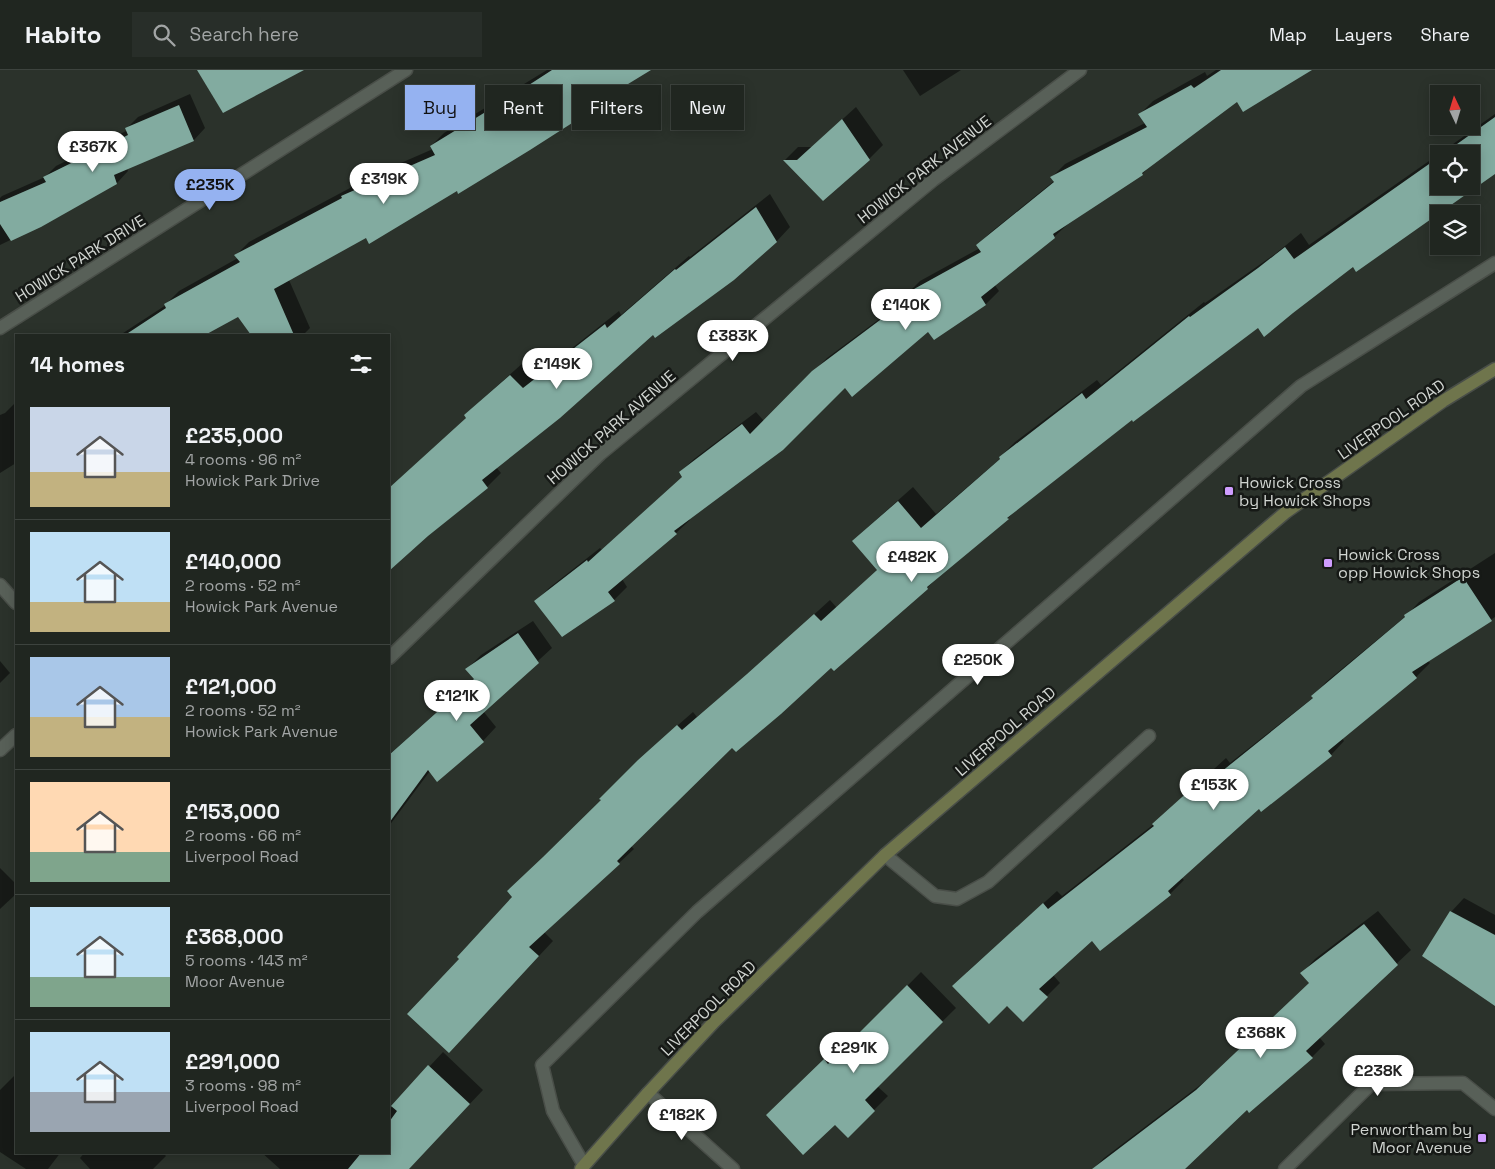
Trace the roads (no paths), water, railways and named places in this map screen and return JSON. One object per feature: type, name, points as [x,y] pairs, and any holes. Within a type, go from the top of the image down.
[{"type":"street","name":"HOWICK PARK DRIVE","points":[[0,328],[406,70]]},
{"type":"street","name":"HOWICK PARK AVENUE","points":[[390,657],[600,454],[933,180],[1080,70]]},
{"type":"street","points":[[583,1167],[553,1111],[542,1065],[549,1058],[697,912],[1301,386],[1495,263]]},
{"type":"street","name":"LIVERPOOL ROAD","points":[[583,1167],[714,1022],[886,855],[1286,512],[1443,401],[1495,369]]},
{"type":"street","points":[[0,585],[15,602]]},
{"type":"street","points":[[0,750],[15,736]]},
{"type":"street","points":[[886,855],[935,896],[956,899],[988,882],[1149,736]]},
{"type":"street","points":[[1286,1169],[1371,1084],[1463,1083],[1495,1109]]},
{"type":"street","points":[[648,1093],[733,1169]]},
{"type":"place","name":"Howick Cross by Howick Shops","points":[[1229,491]]},
{"type":"place","name":"Howick Cross opp Howick Shops","points":[[1328,563]]},
{"type":"place","name":"Penwortham by Moor Avenue","points":[[1482,1138]]}]
